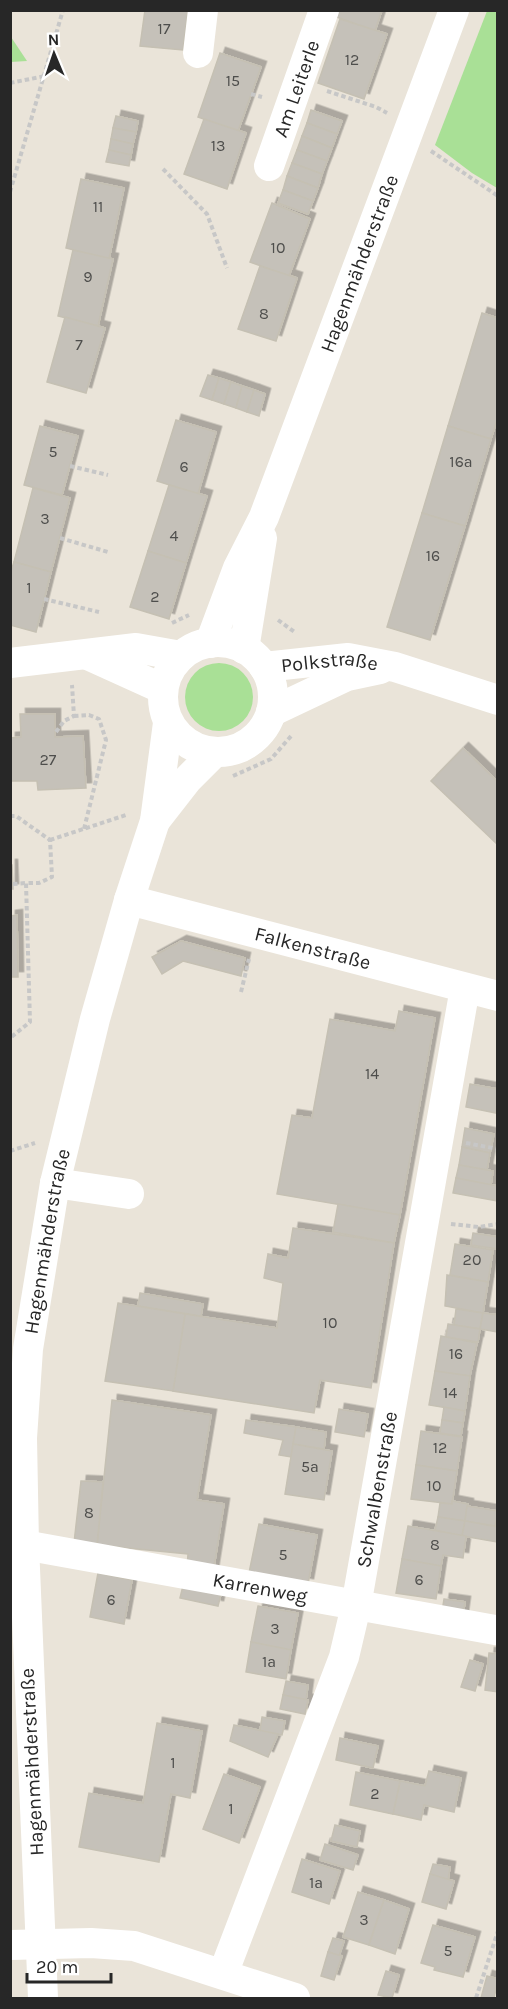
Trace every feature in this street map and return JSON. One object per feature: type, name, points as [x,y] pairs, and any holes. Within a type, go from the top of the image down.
[{"type":"street","points":[[198,53],[204,10]]},
{"type":"street","name":"Am Leiterle","points":[[269,166],[324,10]]},
{"type":"street","name":"Hagenmähderstraße","points":[[210,643],[238,568],[264,517],[393,123],[454,10]]},
{"type":"street","name":"Hagenmähderstraße","points":[[264,517],[258,572],[254,658],[273,692],[271,712]]},
{"type":"street","points":[[78,655],[163,689],[169,671],[180,656],[194,647],[210,643],[228,643],[254,658]]},
{"type":"street","points":[[10,663],[136,648],[180,656]]},
{"type":"street","name":"Polkstraße","points":[[254,658],[335,657],[395,667],[498,700]]},
{"type":"street","name":"Polkstraße","points":[[271,712],[347,676],[395,667]]},
{"type":"street","name":"Hagenmähderstraße","points":[[43,1998],[19,1638],[24,1545],[22,1438],[28,1349],[55,1183],[95,1018],[129,900],[156,821],[168,723],[163,706],[163,689]]},
{"type":"street","points":[[168,723],[180,738],[222,765],[239,748],[260,734],[271,712]]},
{"type":"street","name":"Hagenmähderstraße","points":[[156,821],[187,780],[222,765]]},
{"type":"street","name":"Falkenstraße","points":[[129,900],[498,996]]},
{"type":"street","name":"Schwalbenstraße","points":[[223,1974],[322,1720],[344,1657],[356,1606],[465,988]]},
{"type":"street","points":[[55,1183],[129,1194]]},
{"type":"street","name":"Karrenweg","points":[[24,1545],[495,1630]]},
{"type":"street","points":[[10,1945],[91,1943],[134,1946],[295,1998]]},
{"type":"path","points":[[10,192],[63,10]]},
{"type":"path","points":[[10,83],[45,75]]},
{"type":"path","points":[[299,82],[376,107],[439,158],[498,196]]},
{"type":"path","points":[[392,104],[393,123]]},
{"type":"path","points":[[10,163],[17,168]]},
{"type":"path","points":[[163,169],[207,214],[227,268]]},
{"type":"path","points":[[70,466],[108,475]]},
{"type":"path","points":[[60,538],[108,552]]},
{"type":"path","points":[[44,599],[99,612]]},
{"type":"path","points":[[166,626],[194,612]]},
{"type":"path","points":[[74,716],[78,655]]},
{"type":"path","points":[[56,732],[64,721],[74,716],[89,715],[99,719],[106,740],[84,829]]},
{"type":"path","points":[[222,765],[272,759],[294,733]]},
{"type":"path","points":[[50,840],[126,815]]},
{"type":"path","points":[[10,816],[16,816],[50,840]]},
{"type":"path","points":[[13,884],[39,883],[52,877],[50,840]]},
{"type":"path","points":[[10,1038],[30,1022],[26,883]]},
{"type":"path","points":[[10,1151],[23,1146]]},
{"type":"path","points":[[424,1221],[479,1227],[498,1224]]},
{"type":"path","points":[[476,1998],[498,1931]]},
{"type":"green space","points":[[487,11],[497,11],[497,188],[472,173],[435,145]]},
{"type":"green space","points":[[11,37],[27,61],[11,62]]},
{"type":"green space","points":[[226,663],[238,669],[247,678],[253,690],[251,710],[243,721],[226,731],[212,731],[195,721],[187,710],[185,690],[195,673],[206,665]]},
{"type":"building","points":[[145,10],[188,10],[183,50],[140,46]]},
{"type":"building","points":[[336,10],[382,10],[375,31],[334,16]]},
{"type":"building","points":[[340,19],[387,34],[364,99],[318,83]]},
{"type":"building","points":[[220,53],[261,67],[238,131],[198,117]]},
{"type":"building","points":[[311,110],[342,121],[337,134],[307,123]]},
{"type":"building","points":[[116,116],[138,121],[136,132],[113,128]]},
{"type":"building","points":[[204,119],[246,133],[227,189],[184,174]]},
{"type":"building","points":[[307,123],[337,134],[332,148],[302,136]]},
{"type":"building","points":[[113,128],[136,132],[133,144],[111,139]]},
{"type":"building","points":[[302,136],[332,148],[327,161],[297,150]]},
{"type":"building","points":[[111,139],[133,144],[131,155],[109,150]]},
{"type":"building","points":[[109,150],[131,155],[129,166],[106,162]]},
{"type":"building","points":[[297,150],[327,161],[322,174],[292,163]]},
{"type":"building","points":[[292,163],[322,174],[318,188],[287,176]]},
{"type":"building","points":[[287,176],[318,188],[313,201],[283,190]]},
{"type":"building","points":[[81,179],[124,188],[109,259],[66,248]]},
{"type":"building","points":[[283,190],[313,201],[308,214],[278,203]]},
{"type":"building","points":[[272,203],[310,219],[289,276],[250,262]]},
{"type":"building","points":[[73,250],[113,259],[98,326],[58,316]]},
{"type":"building","points":[[260,266],[297,278],[276,341],[238,329]]},
{"type":"building","points":[[482,313],[498,318],[498,417],[491,439],[448,426]]},
{"type":"building","points":[[65,317],[105,328],[86,393],[47,382]]},
{"type":"building","points":[[208,375],[219,378],[212,400],[200,396]]},
{"type":"building","points":[[219,378],[231,382],[224,404],[212,400]]},
{"type":"building","points":[[231,382],[242,386],[236,408],[224,404]]},
{"type":"building","points":[[242,386],[254,390],[247,412],[236,408]]},
{"type":"building","points":[[254,390],[265,394],[259,416],[247,412]]},
{"type":"building","points":[[176,420],[216,432],[198,494],[157,481]]},
{"type":"building","points":[[40,426],[78,436],[62,495],[24,485]]},
{"type":"building","points":[[448,426],[491,439],[465,526],[422,513]]},
{"type":"building","points":[[169,485],[207,496],[186,563],[148,551]]},
{"type":"building","points":[[33,488],[70,498],[51,572],[14,562]]},
{"type":"building","points":[[422,513],[465,526],[430,640],[387,627]]},
{"type":"building","points":[[148,551],[186,563],[169,619],[130,607]]},
{"type":"building","points":[[14,562],[51,572],[36,632],[10,625],[10,574]]},
{"type":"building","points":[[20,714],[55,714],[55,737],[83,736],[86,788],[38,790],[37,781],[10,781],[10,738],[21,737]]},
{"type":"building","points":[[463,748],[498,782],[498,845],[431,781]]},
{"type":"building","points":[[10,865],[12,865],[13,889],[10,889]]},
{"type":"building","points":[[17,915],[18,977],[10,977],[10,916]]},
{"type":"building","points":[[181,941],[245,958],[241,976],[183,961],[162,974],[152,957]]},
{"type":"building","points":[[399,1011],[435,1018],[400,1215],[277,1194],[292,1115],[312,1118],[330,1019],[395,1031]]},
{"type":"building","points":[[470,1084],[498,1089],[496,1113],[466,1107]]},
{"type":"building","points":[[465,1128],[494,1134],[490,1153],[462,1147]]},
{"type":"building","points":[[462,1147],[490,1153],[487,1170],[459,1165]]},
{"type":"building","points":[[459,1165],[493,1171],[491,1185],[456,1178]]},
{"type":"building","points":[[456,1178],[498,1186],[498,1201],[453,1193]]},
{"type":"building","points":[[338,1204],[400,1215],[394,1243],[333,1232]]},
{"type":"building","points":[[293,1228],[394,1243],[371,1388],[320,1380],[314,1413],[173,1391],[185,1314],[277,1328],[283,1283],[264,1278],[268,1254],[288,1258]]},
{"type":"building","points":[[473,1233],[498,1237],[498,1249],[471,1245]]},
{"type":"building","points":[[455,1244],[493,1250],[488,1282],[450,1275]]},
{"type":"building","points":[[447,1275],[488,1282],[483,1313],[445,1306]]},
{"type":"building","points":[[140,1293],[203,1304],[201,1316],[138,1306]]},
{"type":"building","points":[[118,1303],[185,1314],[173,1391],[105,1381]]},
{"type":"building","points":[[456,1309],[483,1313],[480,1329],[454,1325]]},
{"type":"building","points":[[483,1313],[498,1315],[498,1332],[480,1329]]},
{"type":"building","points":[[448,1324],[480,1329],[478,1342],[446,1337]]},
{"type":"building","points":[[441,1336],[477,1343],[470,1376],[435,1371]]},
{"type":"building","points":[[435,1371],[470,1376],[465,1411],[429,1405]]},
{"type":"building","points":[[112,1400],[211,1415],[197,1500],[224,1504],[213,1573],[187,1568],[188,1554],[97,1545]]},
{"type":"building","points":[[444,1407],[465,1411],[463,1423],[442,1420]]},
{"type":"building","points":[[339,1409],[368,1414],[364,1437],[335,1432]]},
{"type":"building","points":[[246,1420],[296,1427],[291,1457],[279,1455],[283,1440],[244,1433]]},
{"type":"building","points":[[442,1420],[463,1423],[461,1436],[440,1433]]},
{"type":"building","points":[[296,1427],[326,1432],[324,1449],[293,1444]]},
{"type":"building","points":[[421,1431],[462,1437],[457,1471],[416,1465]]},
{"type":"building","points":[[293,1444],[332,1451],[324,1500],[285,1494]]},
{"type":"building","points":[[416,1465],[457,1471],[452,1504],[411,1499]]},
{"type":"building","points":[[81,1481],[103,1482],[97,1545],[74,1543]]},
{"type":"building","points":[[452,1501],[468,1504],[465,1521],[438,1517],[440,1503],[452,1504]]},
{"type":"building","points":[[467,1506],[498,1511],[495,1526],[465,1521]]},
{"type":"building","points":[[438,1517],[465,1521],[462,1536],[435,1530]]},
{"type":"building","points":[[465,1521],[498,1527],[498,1542],[462,1536]]},
{"type":"building","points":[[259,1524],[317,1535],[308,1584],[249,1573]]},
{"type":"building","points":[[408,1526],[466,1536],[463,1558],[443,1555],[441,1566],[402,1559]]},
{"type":"building","points":[[402,1559],[441,1566],[436,1599],[396,1593]]},
{"type":"building","points":[[98,1573],[132,1580],[124,1624],[90,1617]]},
{"type":"building","points":[[183,1586],[221,1594],[218,1606],[180,1598]]},
{"type":"building","points":[[444,1599],[465,1602],[463,1616],[442,1612]]},
{"type":"building","points":[[258,1606],[298,1613],[291,1650],[251,1642]]},
{"type":"building","points":[[251,1642],[291,1650],[286,1679],[246,1672]]},
{"type":"building","points":[[489,1653],[498,1654],[498,1692],[485,1690]]},
{"type":"building","points":[[470,1660],[483,1664],[475,1691],[461,1687]]},
{"type":"building","points":[[286,1681],[308,1685],[306,1700],[283,1695]]},
{"type":"building","points":[[283,1695],[308,1700],[305,1714],[280,1709]]},
{"type":"building","points":[[262,1717],[285,1721],[282,1735],[260,1731]]},
{"type":"building","points":[[157,1723],[202,1731],[190,1798],[171,1794],[159,1862],[79,1847],[89,1793],[143,1803]]},
{"type":"building","points":[[234,1725],[278,1734],[268,1757],[230,1741]]},
{"type":"building","points":[[340,1738],[378,1746],[373,1768],[336,1760]]},
{"type":"building","points":[[429,1771],[461,1778],[454,1812],[424,1805],[421,1820],[393,1814],[400,1781],[425,1786]]},
{"type":"building","points":[[356,1772],[400,1781],[393,1814],[350,1805]]},
{"type":"building","points":[[224,1774],[260,1787],[239,1843],[203,1829]]},
{"type":"building","points":[[335,1825],[360,1831],[357,1847],[331,1841]]},
{"type":"building","points":[[325,1844],[358,1855],[353,1870],[320,1860]]},
{"type":"building","points":[[302,1859],[340,1871],[329,1904],[292,1892]]},
{"type":"building","points":[[433,1864],[450,1867],[448,1880],[430,1874]]},
{"type":"building","points":[[430,1874],[454,1881],[446,1909],[422,1902]]},
{"type":"building","points":[[358,1892],[384,1900],[369,1945],[343,1937]]},
{"type":"building","points":[[384,1900],[409,1909],[395,1954],[369,1945]]},
{"type":"building","points":[[433,1925],[475,1937],[463,1977],[434,1970],[435,1967],[421,1963]]},
{"type":"building","points":[[333,1938],[344,1941],[339,1956],[328,1952]]},
{"type":"building","points":[[328,1952],[342,1956],[334,1980],[321,1976]]},
{"type":"building","points":[[386,1971],[399,1975],[392,1998],[378,1995]]},
{"type":"building","points":[[487,1976],[498,1979],[494,1998],[481,1998]]}]
